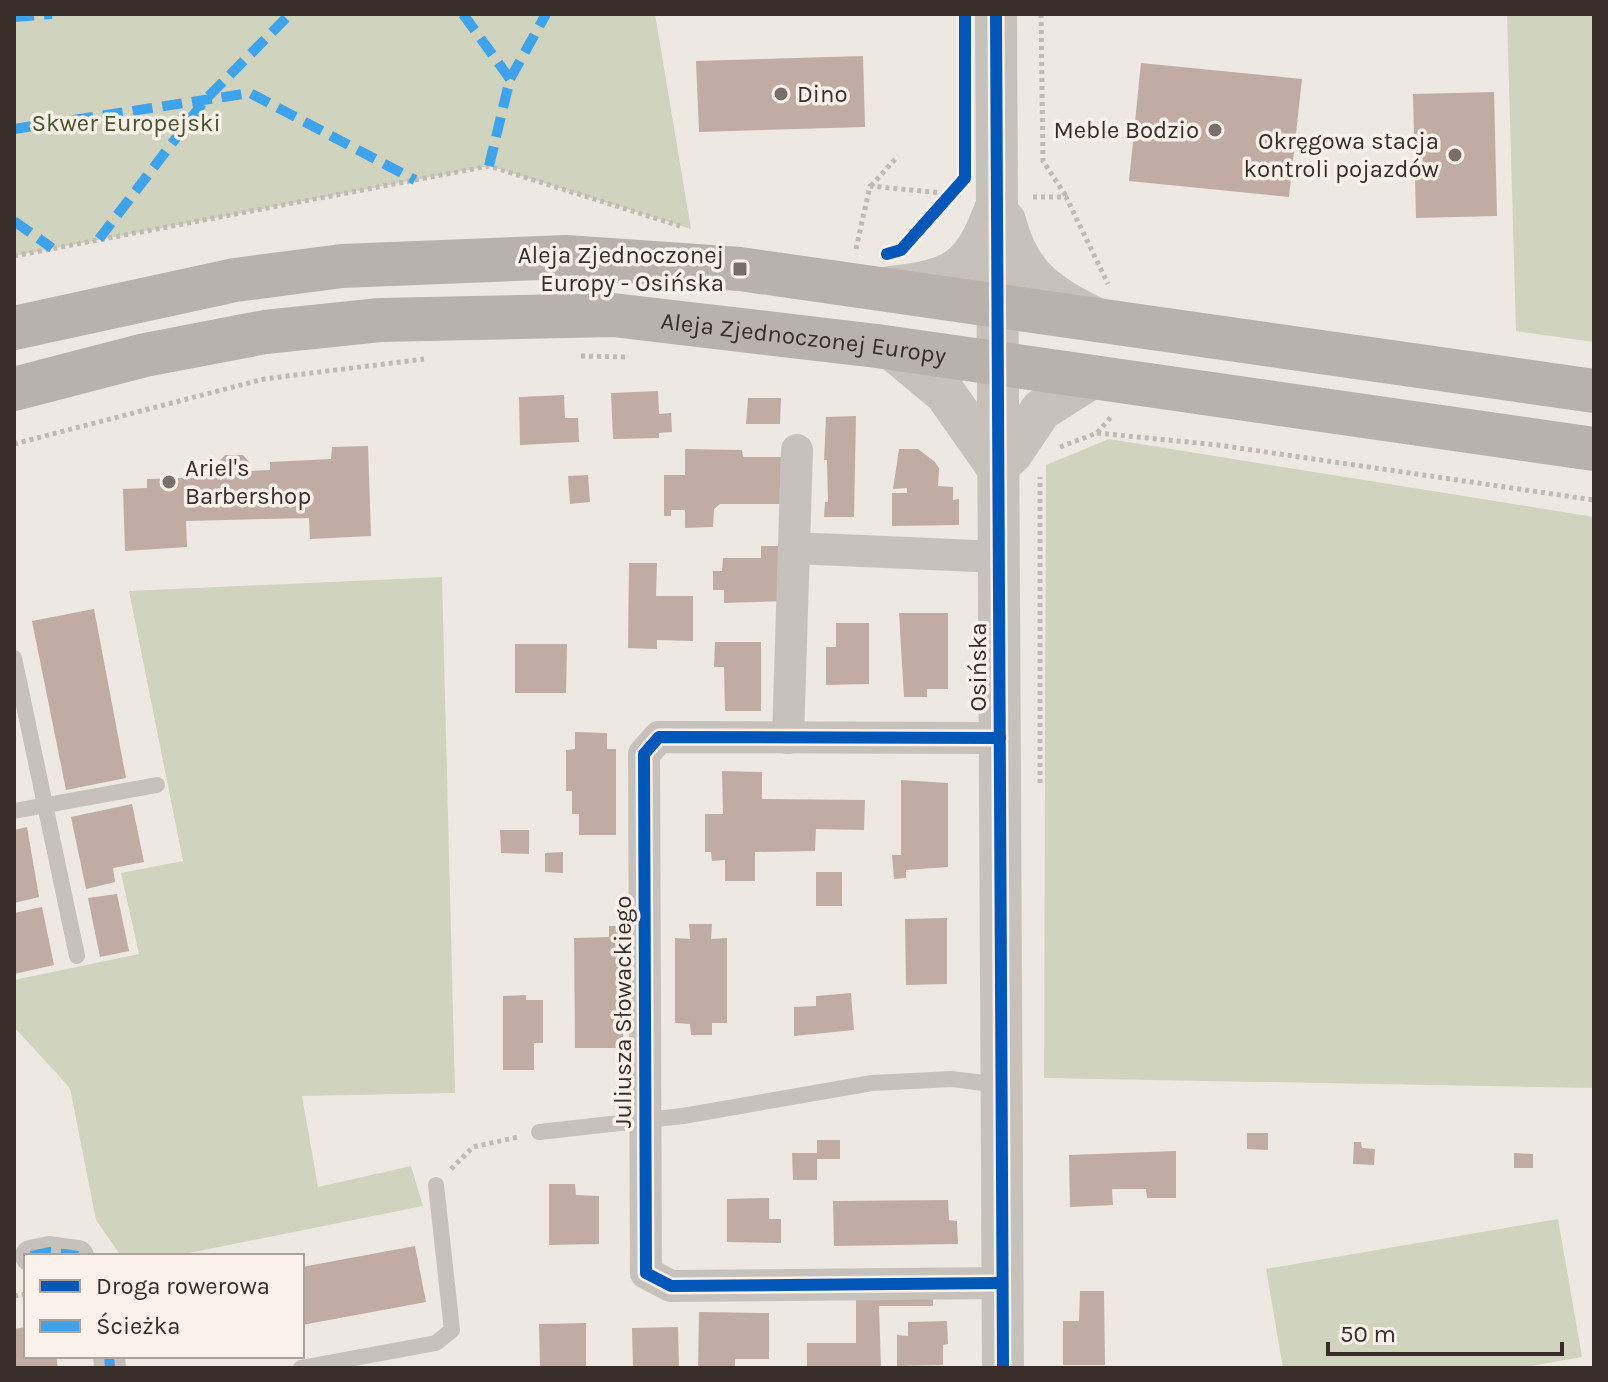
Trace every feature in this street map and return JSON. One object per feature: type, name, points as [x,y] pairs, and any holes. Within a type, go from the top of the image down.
[{"type":"main road","points":[[14,328],[235,280],[342,266],[457,259],[598,259],[740,269],[878,270],[999,305],[1106,307],[1594,391]]},
{"type":"main road","name":"Aleja Zjednoczonej Europy","points":[[14,389],[130,359],[265,332],[380,320],[613,315],[997,363],[1594,449]]},
{"type":"street","name":"Osińska","points":[[996,14],[1003,1368]]},
{"type":"street","points":[[878,270],[936,282],[962,267],[985,236],[999,198]]},
{"type":"street","points":[[999,198],[1014,255],[1053,297],[1106,307]]},
{"type":"street","points":[[892,349],[945,393],[997,467],[1012,453],[1041,410],[1093,377]]},
{"type":"street","points":[[788,738],[797,450]]},
{"type":"street","points":[[794,548],[999,557]]},
{"type":"street","name":"Juliusza Słowackiego","points":[[1000,738],[659,737],[644,754],[645,1118],[646,1273],[671,1286],[1002,1283]]},
{"type":"street","points":[[39,1254],[64,1254]]},
{"type":"lane","points":[[14,658],[77,956]]},
{"type":"lane","points":[[14,811],[157,785]]},
{"type":"lane","points":[[539,1132],[783,1101],[872,1083],[952,1079],[1002,1085]]},
{"type":"lane","points":[[301,1368],[436,1343],[452,1330],[436,1185]]},
{"type":"path","points":[[1041,14],[1043,161],[1066,197],[1106,307]]},
{"type":"path","points":[[856,250],[870,186],[898,156]]},
{"type":"path","points":[[14,256],[489,166],[691,229]]},
{"type":"path","points":[[870,186],[999,198],[1066,197]]},
{"type":"path","points":[[841,248],[856,250],[878,270]]},
{"type":"path","points":[[576,356],[632,357]]},
{"type":"path","points":[[14,444],[264,379],[427,358]]},
{"type":"path","points":[[1097,433],[1218,445],[1594,500]]},
{"type":"path","points":[[436,1185],[473,1147],[539,1132]]},
{"type":"green space","name":"Skwer Europejski","points":[[52,14],[655,14],[691,229],[489,166],[14,256],[14,17]]},
{"type":"green space","points":[[1507,14],[1594,14],[1594,342],[1516,331]]},
{"type":"green space","points":[[1109,439],[1594,517],[1594,1088],[1044,1078],[1046,465]]},
{"type":"green space","points":[[442,577],[455,1093],[302,1096],[318,1187],[411,1166],[423,1206],[184,1254],[120,1254],[96,1220],[70,1088],[14,1027],[14,980],[139,954],[121,873],[183,861],[129,591]]},
{"type":"green space","points":[[1558,1219],[1582,1357],[1519,1368],[1283,1368],[1266,1269]]},
{"type":"building","name":"Dino","points":[[863,56],[865,127],[699,132],[696,61]]},
{"type":"building","name":"Meble Bodzio","points":[[1141,63],[1302,79],[1289,197],[1129,181]]},
{"type":"building","name":"Okręgowa stacja kontroli pojazdów","points":[[1494,92],[1497,216],[1416,218],[1413,94]]},
{"type":"building","points":[[658,391],[659,414],[671,413],[672,432],[659,433],[659,438],[613,439],[611,393]]},
{"type":"building","points":[[564,395],[565,418],[578,418],[579,442],[520,445],[519,397]]},
{"type":"building","points":[[748,398],[781,398],[780,424],[746,424]]},
{"type":"building","points":[[856,416],[854,517],[824,517],[825,502],[828,502],[827,460],[824,460],[826,417]]},
{"type":"building","points":[[368,446],[371,536],[310,539],[309,518],[186,521],[187,547],[125,551],[123,489],[147,488],[147,479],[218,477],[217,464],[225,455],[243,455],[250,463],[250,471],[270,470],[270,462],[331,459],[332,447]]},
{"type":"building","points":[[685,449],[742,450],[743,457],[781,457],[782,504],[720,504],[714,509],[713,527],[685,528],[685,510],[671,510],[671,516],[664,516],[664,475],[685,475]]},
{"type":"building","points":[[899,449],[918,449],[935,462],[939,468],[938,486],[953,487],[953,500],[959,499],[959,525],[892,526],[892,493],[907,493],[907,488],[893,489]]},
{"type":"building","points":[[588,475],[590,502],[570,504],[568,476]]},
{"type":"building","points":[[761,546],[783,546],[784,601],[724,603],[724,590],[713,590],[713,571],[722,571],[723,558],[761,558]]},
{"type":"building","points":[[629,563],[657,563],[656,596],[693,596],[693,641],[657,640],[657,649],[628,648]]},
{"type":"building","points":[[94,609],[126,778],[66,790],[32,621]]},
{"type":"building","points":[[899,613],[948,613],[948,689],[927,689],[927,697],[904,697]]},
{"type":"building","points":[[836,623],[869,623],[869,684],[826,685],[826,647],[836,647]]},
{"type":"building","points":[[715,642],[761,642],[761,711],[725,711],[724,667],[714,667]]},
{"type":"building","points":[[515,644],[567,644],[566,693],[515,693]]},
{"type":"building","points":[[575,732],[607,733],[607,749],[616,749],[616,835],[579,835],[579,814],[572,814],[572,791],[566,791],[566,750],[575,749]]},
{"type":"building","points":[[722,771],[762,772],[762,799],[865,800],[864,830],[816,829],[815,851],[755,852],[755,881],[725,881],[725,860],[712,861],[711,852],[705,852],[705,814],[723,814]]},
{"type":"building","points":[[901,780],[948,783],[948,867],[906,870],[906,878],[894,879],[892,855],[901,855]]},
{"type":"building","points":[[132,804],[144,862],[113,868],[115,882],[86,889],[71,817]]},
{"type":"building","points":[[27,827],[39,897],[14,903],[14,830]]},
{"type":"building","points":[[500,830],[529,830],[529,854],[501,853]]},
{"type":"building","points":[[563,852],[563,873],[545,872],[545,853]]},
{"type":"building","points":[[816,872],[842,872],[842,906],[816,906]]},
{"type":"building","points":[[117,894],[129,951],[100,957],[88,898]]},
{"type":"building","points":[[42,907],[54,965],[14,974],[14,913]]},
{"type":"building","points":[[947,918],[947,984],[906,985],[905,919]]},
{"type":"building","points":[[689,924],[712,924],[711,939],[727,938],[727,1023],[712,1023],[712,1035],[691,1035],[690,1024],[675,1023],[675,938],[690,939]]},
{"type":"building","points":[[609,926],[623,926],[623,1048],[575,1048],[574,938],[609,937]]},
{"type":"building","points":[[851,993],[854,1030],[794,1036],[794,1007],[816,1006],[816,996]]},
{"type":"building","points":[[526,995],[526,1000],[543,1000],[543,1043],[534,1043],[534,1070],[503,1070],[503,996]]},
{"type":"building","points":[[1247,1133],[1268,1133],[1268,1150],[1247,1149]]},
{"type":"building","points":[[817,1140],[840,1140],[840,1159],[817,1159],[817,1180],[793,1180],[792,1153],[817,1153]]},
{"type":"building","points":[[1354,1142],[1361,1142],[1362,1148],[1375,1149],[1374,1165],[1353,1164]]},
{"type":"building","points":[[1176,1151],[1176,1198],[1147,1198],[1146,1189],[1112,1189],[1113,1205],[1070,1207],[1069,1155]]},
{"type":"building","points":[[1514,1153],[1533,1154],[1533,1168],[1514,1168]]},
{"type":"building","points":[[549,1184],[575,1184],[576,1195],[599,1196],[599,1244],[549,1245]]},
{"type":"building","points":[[769,1198],[769,1219],[781,1219],[781,1243],[727,1242],[727,1199]]},
{"type":"building","points":[[948,1200],[949,1220],[957,1221],[958,1244],[834,1246],[833,1201]]},
{"type":"building","points":[[415,1246],[426,1302],[304,1325],[304,1267]]},
{"type":"building","points":[[856,1290],[933,1290],[933,1306],[879,1306],[881,1368],[807,1368],[807,1343],[856,1343]]},
{"type":"building","points":[[1080,1291],[1104,1291],[1105,1365],[1063,1365],[1063,1321],[1079,1321]]},
{"type":"building","points":[[699,1312],[769,1313],[769,1359],[735,1359],[735,1368],[698,1368]]},
{"type":"building","points":[[947,1321],[948,1344],[943,1345],[943,1365],[897,1366],[897,1335],[908,1336],[908,1322]]},
{"type":"building","points":[[586,1323],[586,1367],[540,1368],[539,1324]]},
{"type":"building","points":[[24,1327],[24,1358],[56,1358],[58,1368],[14,1368],[14,1329]]},
{"type":"building","points":[[678,1327],[679,1368],[633,1368],[632,1328]]},
{"type":"marked path","points":[[14,17],[52,14]]},
{"type":"marked path","points":[[99,239],[205,100],[290,14]]},
{"type":"marked path","points":[[463,14],[510,79]]},
{"type":"marked path","points":[[489,166],[510,79],[546,14]]},
{"type":"marked path","points":[[14,129],[250,93],[415,180]]},
{"type":"marked path","points":[[14,221],[52,248]]},
{"type":"marked path","points":[[40,1254],[64,1254]]},
{"type":"marked path","points":[[109,1358],[110,1368]]},
{"type":"cycle path","points":[[887,254],[901,250],[965,178],[965,14]]},
{"type":"cycle path","points":[[996,14],[1003,1368]]},
{"type":"cycle path","points":[[1000,738],[659,737],[644,754],[646,1273],[671,1286],[1002,1283]]},
{"type":"place","name":"Dino","points":[[781,94]]},
{"type":"place","name":"Meble Bodzio","points":[[1215,130]]},
{"type":"place","name":"Okręgowa stacja kontroli pojazdów","points":[[1455,155]]},
{"type":"place","name":"Aleja Zjednoczonej Europy - Osińska","points":[[740,269]]},
{"type":"place","name":"Ariel's Barbershop","points":[[169,482]]}]
